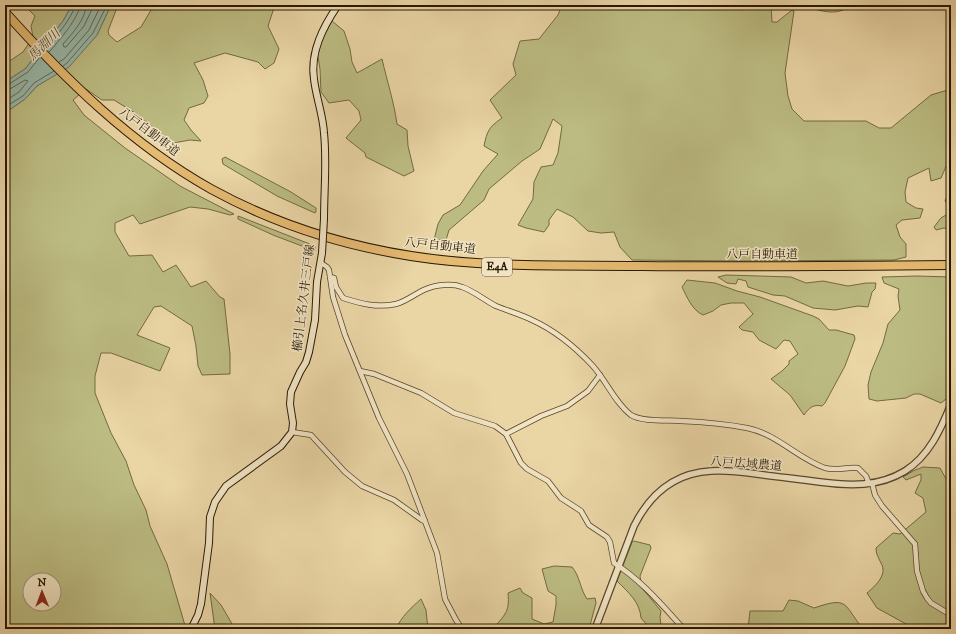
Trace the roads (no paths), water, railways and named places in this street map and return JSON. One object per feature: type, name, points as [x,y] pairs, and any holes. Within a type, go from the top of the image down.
[{"type":"highway","name":"八戸自動車道","points":[[5,12],[87,99],[126,136],[149,154],[210,192],[239,207],[280,225],[330,242],[408,259],[502,268],[951,270]]},
{"type":"highway","name":"八戸自動車道","points":[[5,18],[59,75],[129,134],[152,151],[188,175],[241,204],[281,221],[335,240],[410,256],[468,262],[760,267],[951,265]]},
{"type":"main road","name":"櫛引上名久井三戸線","points":[[292,432],[293,423],[290,404],[291,392],[306,362],[309,352],[315,320],[324,219],[326,156],[324,132],[313,69],[315,52],[322,32],[338,5]]},
{"type":"main road","points":[[191,629],[198,615],[201,604],[209,543],[210,517],[215,502],[226,486],[281,446],[292,432]]},
{"type":"street","points":[[321,263],[327,266],[338,314],[379,418],[407,474],[437,553],[445,599],[462,629]]},
{"type":"street","points":[[330,277],[334,278],[336,287],[343,298],[368,306],[397,303],[427,288],[444,285],[461,287],[475,293],[494,305],[532,320],[546,328],[576,350],[600,375],[622,407],[637,418],[708,424],[755,430],[774,438],[810,461],[826,468],[858,468],[866,476],[882,506],[915,544],[917,571],[926,598],[931,603],[951,615]]},
{"type":"street","points":[[360,371],[374,374],[421,393],[454,413],[495,426],[506,434],[521,463],[527,469],[548,481],[561,498],[581,511],[589,525],[607,537],[611,547],[613,561],[640,582],[683,628]]},
{"type":"street","points":[[506,434],[537,418],[568,406],[588,391],[600,375]]},
{"type":"street","name":"八戸広域農道","points":[[594,629],[634,526],[642,510],[653,496],[663,488],[678,479],[704,471],[722,471],[842,484],[871,484],[897,475],[919,460],[934,440],[951,404]]},
{"type":"street","points":[[292,432],[312,435],[345,472],[362,486],[394,500],[425,521]]},
{"type":"water","name":"馬淵川","points":[[72,5],[111,5],[97,35],[69,67],[37,86],[25,99],[5,113],[5,82],[25,69],[63,21]]}]
